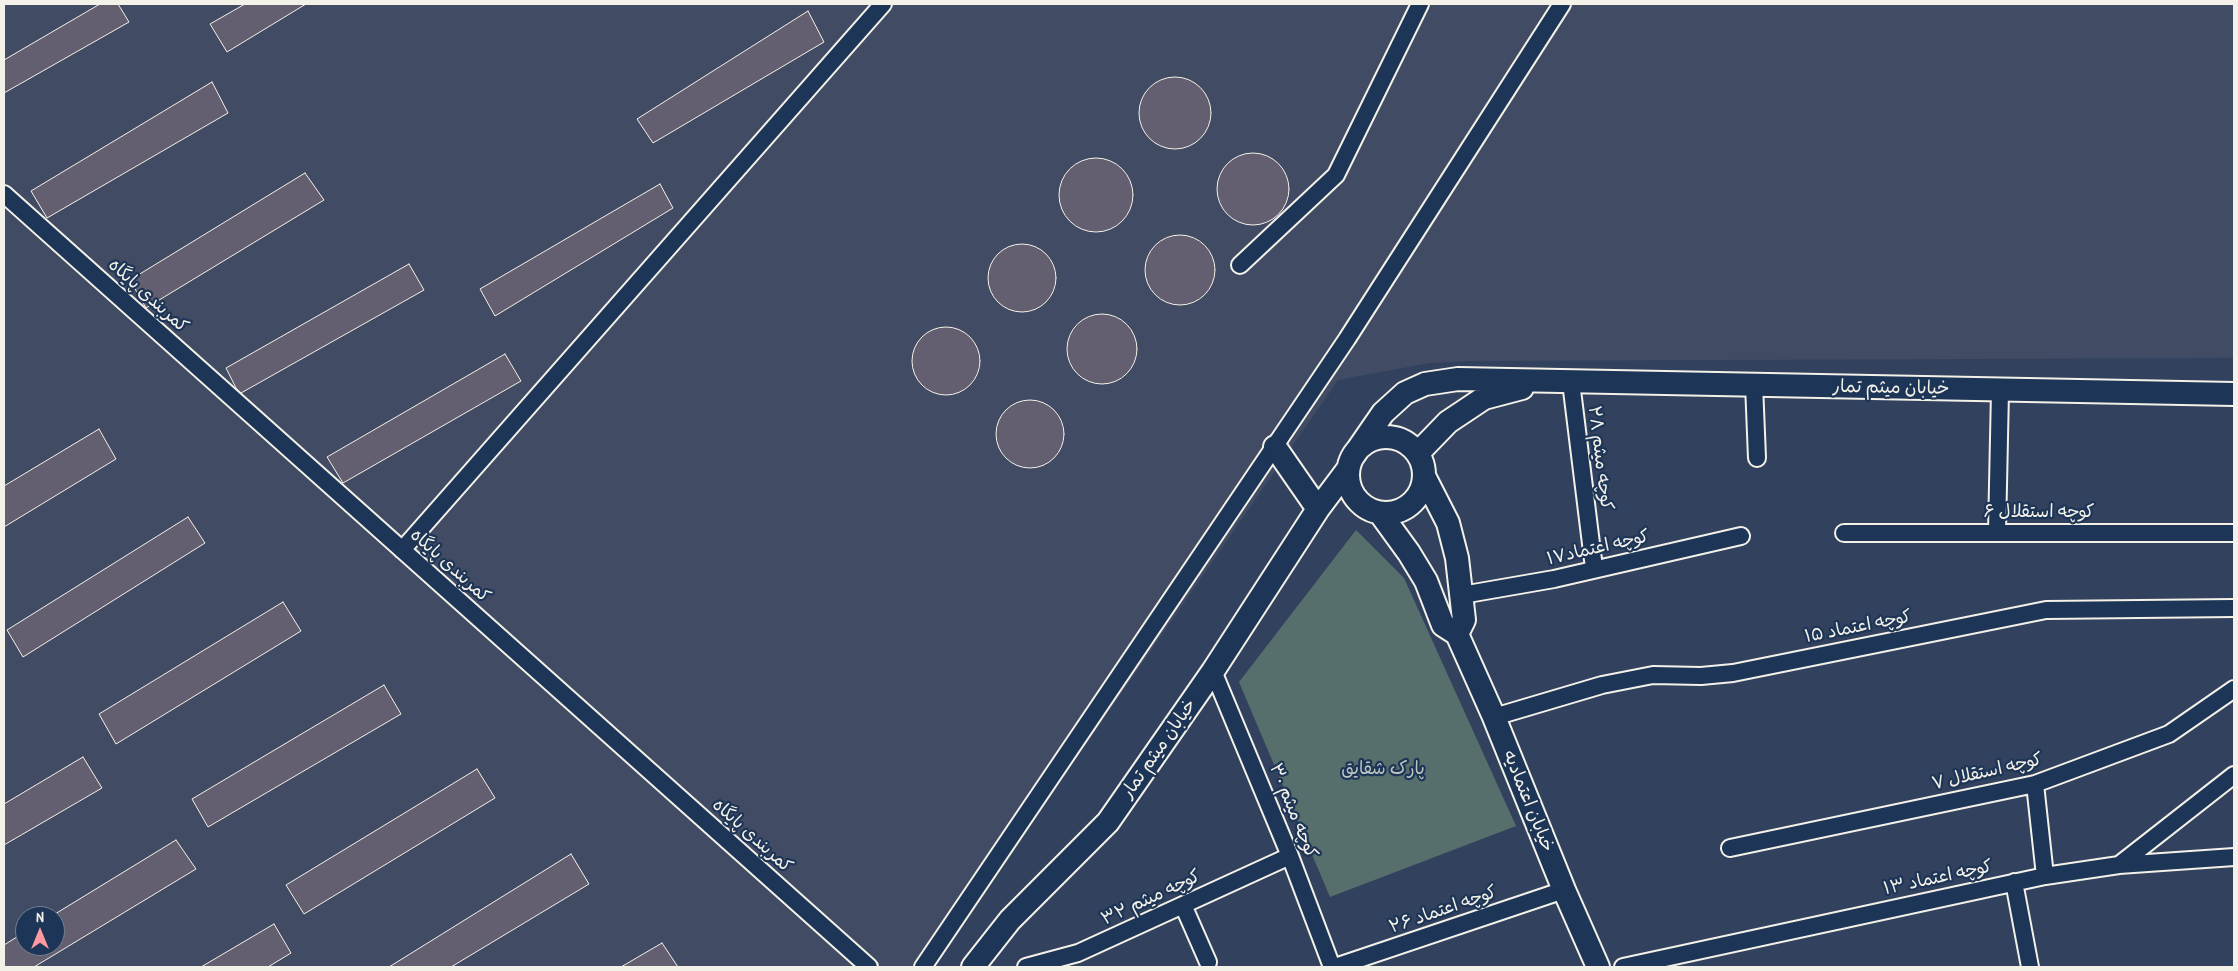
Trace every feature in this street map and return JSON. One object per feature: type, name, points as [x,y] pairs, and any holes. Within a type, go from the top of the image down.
[{"type":"street","points":[[402,550],[883,4]]},
{"type":"street","points":[[1240,265],[1336,175],[1420,4]]},
{"type":"street","points":[[923,967],[1347,339],[1562,4]]},
{"type":"street","name":"کمربندی پایگاه","points":[[4,194],[869,967]]},
{"type":"street","name":"خیابان میثم تمار","points":[[981,965],[1010,920],[1108,822],[1213,671],[1382,413],[1405,393],[1425,384],[1458,379],[1754,384],[2000,391],[2234,394]]},
{"type":"street","name":"خیابان میثم تمار","points":[[1418,453],[1448,422],[1484,398],[1547,382]]},
{"type":"street","name":"کوچه میثم ۲۸","points":[[1571,382],[1594,568]]},
{"type":"street","points":[[1754,384],[1757,458]]},
{"type":"street","points":[[1997,532],[2000,391]]},
{"type":"street","points":[[1373,511],[1355,498],[1349,484],[1351,462],[1364,444],[1378,438],[1393,438],[1407,443],[1418,453],[1424,476],[1448,524],[1457,558],[1464,620],[1457,634]]},
{"type":"street","points":[[1275,447],[1318,510],[1344,506],[1395,513],[1409,506],[1419,496],[1424,476]]},
{"type":"street","name":"خیابان اعتمادیه","points":[[1373,511],[1409,553],[1426,581],[1443,624],[1457,634],[1494,716],[1564,890],[1598,967]]},
{"type":"street","name":"کوچه استقلال ۶","points":[[1844,533],[2234,533]]},
{"type":"street","name":"کوچه اعتماد۱۷","points":[[1462,595],[1554,579],[1594,568],[1741,536]]},
{"type":"street","name":"کوچه اعتماد ۱۵","points":[[1494,716],[1602,685],[1653,675],[1701,676],[1733,673],[2046,610],[2234,608]]},
{"type":"street","name":"کوچه میثم ۳۰","points":[[1213,671],[1334,967]]},
{"type":"street","name":"کوچه استقلال ۷","points":[[1730,848],[2036,784],[2169,734],[2234,689]]},
{"type":"street","points":[[2119,866],[2234,775]]},
{"type":"street","points":[[2036,784],[2046,876]]},
{"type":"street","name":"کوچه میثم ۳۲","points":[[1026,967],[1081,960],[1183,905],[1290,856]]},
{"type":"street","name":"کوچه اعتماد ۱۳","points":[[1623,967],[2046,876],[2119,866],[2234,857]]},
{"type":"street","points":[[2014,882],[2030,967]]},
{"type":"street","name":"کوچه اعتماد ۲۶","points":[[1334,967],[1564,890]]},
{"type":"street","points":[[1183,905],[1208,962]]},
{"type":"shaded area","points":[[4,4],[2234,4],[2234,358],[1471,361],[1430,363],[1338,380],[932,967],[4,967]]},
{"type":"green space","name":"پارک شقایق","points":[[1356,530],[1404,578],[1516,826],[1330,897],[1239,682]]},
{"type":"building","points":[[100,4],[118,4],[129,22],[4,93],[4,60]]},
{"type":"building","points":[[245,4],[306,4],[227,52],[210,24]]},
{"type":"building","points":[[808,11],[824,42],[653,143],[637,119]]},
{"type":"building","points":[[1175,77],[1195,83],[1205,93],[1211,113],[1205,133],[1195,143],[1175,149],[1155,143],[1145,133],[1139,113],[1145,93],[1155,83]]},
{"type":"building","points":[[212,82],[228,113],[47,218],[31,191]]},
{"type":"building","points":[[1253,153],[1273,159],[1283,169],[1289,189],[1283,209],[1273,219],[1253,225],[1233,219],[1223,209],[1217,189],[1223,169],[1233,159]]},
{"type":"building","points":[[1096,158],[1110,161],[1122,169],[1130,181],[1133,195],[1130,209],[1122,221],[1110,229],[1096,232],[1082,229],[1070,221],[1062,209],[1059,195],[1062,181],[1070,169],[1082,161]]},
{"type":"building","points":[[305,173],[324,200],[146,308],[130,280]]},
{"type":"building","points":[[660,184],[673,208],[495,316],[480,289]]},
{"type":"building","points":[[1180,235],[1193,238],[1205,245],[1212,257],[1215,270],[1212,283],[1205,295],[1193,302],[1180,305],[1167,302],[1155,295],[1148,283],[1145,270],[1148,257],[1155,245],[1167,238]]},
{"type":"building","points":[[1022,244],[1035,247],[1046,254],[1053,265],[1056,278],[1053,291],[1046,302],[1035,309],[1022,312],[1009,309],[998,302],[991,291],[988,278],[991,265],[998,254],[1009,247]]},
{"type":"building","points":[[409,264],[424,290],[241,393],[236,388],[226,368]]},
{"type":"building","points":[[1102,314],[1115,317],[1127,324],[1134,336],[1137,349],[1134,362],[1127,374],[1115,381],[1102,384],[1089,381],[1077,374],[1070,362],[1067,349],[1070,336],[1077,324],[1089,317]]},
{"type":"building","points":[[946,327],[959,330],[970,337],[977,348],[980,361],[977,374],[970,385],[959,392],[946,395],[933,392],[922,385],[915,374],[912,361],[915,348],[922,337],[933,330]]},
{"type":"building","points":[[505,354],[521,381],[343,483],[327,457]]},
{"type":"building","points":[[1030,400],[1043,403],[1054,410],[1061,421],[1064,434],[1061,447],[1054,458],[1043,465],[1030,468],[1017,465],[1006,458],[999,447],[996,434],[999,421],[1006,410],[1017,403]]},
{"type":"building","points":[[99,429],[116,459],[4,527],[4,486]]},
{"type":"building","points":[[188,517],[205,543],[23,657],[7,630]]},
{"type":"building","points":[[283,602],[301,631],[116,744],[99,714]]},
{"type":"building","points":[[384,685],[401,714],[208,827],[192,799]]},
{"type":"building","points":[[83,757],[102,788],[4,845],[4,804]]},
{"type":"building","points":[[477,769],[495,798],[304,914],[286,885]]},
{"type":"building","points":[[176,840],[196,869],[65,948],[65,908]]},
{"type":"building","points":[[571,854],[589,884],[451,967],[389,967]]},
{"type":"building","points":[[274,924],[291,953],[268,967],[201,967]]},
{"type":"building","points":[[15,938],[15,956],[52,956],[34,967],[4,967],[4,945]]},
{"type":"building","points":[[662,943],[678,967],[621,967]]}]
